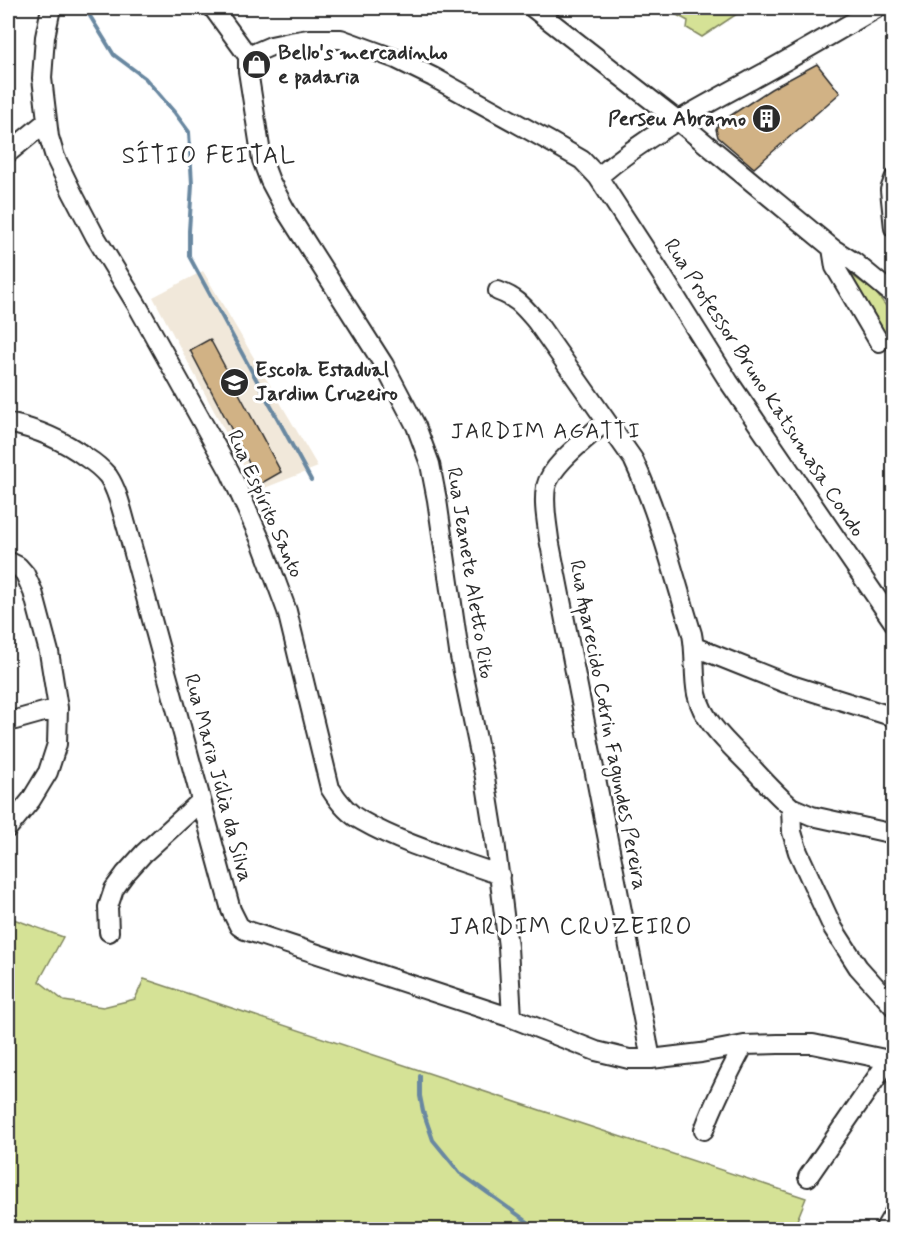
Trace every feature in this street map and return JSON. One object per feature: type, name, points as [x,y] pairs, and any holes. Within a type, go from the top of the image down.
[{"type":"street","name":"Rua Espírito Santo","points":[[51,8],[45,37],[42,78],[49,137],[55,157],[72,192],[230,472],[261,541],[287,611],[330,788],[339,802],[360,820],[403,840],[500,875]]},
{"type":"street","points":[[213,8],[248,56]]},
{"type":"street","points":[[533,8],[677,120],[832,248],[854,262],[894,295]]},
{"type":"street","points":[[598,177],[619,159],[677,120],[799,54],[877,8]]},
{"type":"street","name":"Rua Professor Bruno Katsumasa Condo","points":[[248,56],[271,46],[290,42],[309,39],[341,39],[414,68],[582,160],[598,177],[729,382],[894,623]]},
{"type":"street","name":"Rua Jeanete Aletto Rito","points":[[248,56],[248,71],[262,160],[270,182],[384,365],[416,426],[430,464],[459,652],[485,778],[500,875],[508,947],[512,1018]]},
{"type":"street","points":[[8,153],[47,121]]},
{"type":"street","points":[[892,185],[894,228]]},
{"type":"street","points":[[832,248],[835,267],[879,342]]},
{"type":"street","points":[[498,291],[519,302],[536,321],[633,459],[656,518],[695,646],[697,695],[706,716],[724,739],[791,807],[812,816],[894,834]]},
{"type":"street","name":"Rua Aparecido Cotrin Fagundes Pereira","points":[[606,422],[561,462],[551,475],[546,486],[545,507],[550,548],[651,1059]]},
{"type":"street","name":"Rua Maria Júlia da Silva","points":[[8,423],[58,439],[99,466],[108,476],[114,489],[127,528],[231,910],[239,926],[245,930],[512,1018]]},
{"type":"street","points":[[8,561],[18,566],[25,574],[33,592],[49,651],[58,708],[57,744],[48,772],[31,800],[8,828]]},
{"type":"street","points":[[695,646],[785,683],[894,717]]},
{"type":"street","points":[[8,722],[58,708]]},
{"type":"street","points":[[109,932],[108,907],[114,889],[144,853],[201,801]]},
{"type":"street","points":[[791,807],[792,832],[798,852],[833,928],[858,967],[894,1007]]},
{"type":"street","points":[[512,1018],[596,1051],[629,1059],[651,1059],[744,1046],[813,1044],[891,1061],[808,1177]]},
{"type":"street","points":[[704,1130],[722,1086],[744,1046]]},
{"type":"street","points":[[884,1230],[894,1213]]},
{"type":"shaded area","name":"Escola Estadual Jardim Cruzeiro","points":[[203,271],[318,467],[257,491],[153,297]]},
{"type":"green space","points":[[664,8],[746,8],[702,37],[687,28],[688,21]]},
{"type":"green space","points":[[853,276],[876,293],[890,311],[888,340],[880,342],[845,281]]},
{"type":"green space","points":[[8,917],[63,937],[39,981],[64,1001],[103,1007],[135,999],[144,979],[806,1198],[793,1230],[8,1229]]},
{"type":"building","name":"Perseu Abramo","points":[[817,64],[840,93],[754,168],[718,137],[716,129],[719,123],[771,89]]},
{"type":"building","points":[[210,339],[281,472],[260,484],[190,350]]},
{"type":"waterway","points":[[85,8],[114,55],[145,78],[189,132],[192,184],[189,256],[311,480]]},
{"type":"waterway","points":[[420,1076],[423,1111],[433,1140],[460,1173],[539,1230]]},
{"type":"place","name":"Bello's mercadinho e padaria","points":[[257,65]]},
{"type":"place","name":"Perseu Abramo","points":[[767,119]]},
{"type":"place","name":"Escola Estadual Jardim Cruzeiro","points":[[234,382]]},
{"type":"district","name":"SÍTIO FEITAL","points":[[209,156]]},
{"type":"district","name":"JARDIM AGATTI","points":[[546,432]]},
{"type":"district","name":"JARDIM CRUZEIRO","points":[[571,927]]}]
